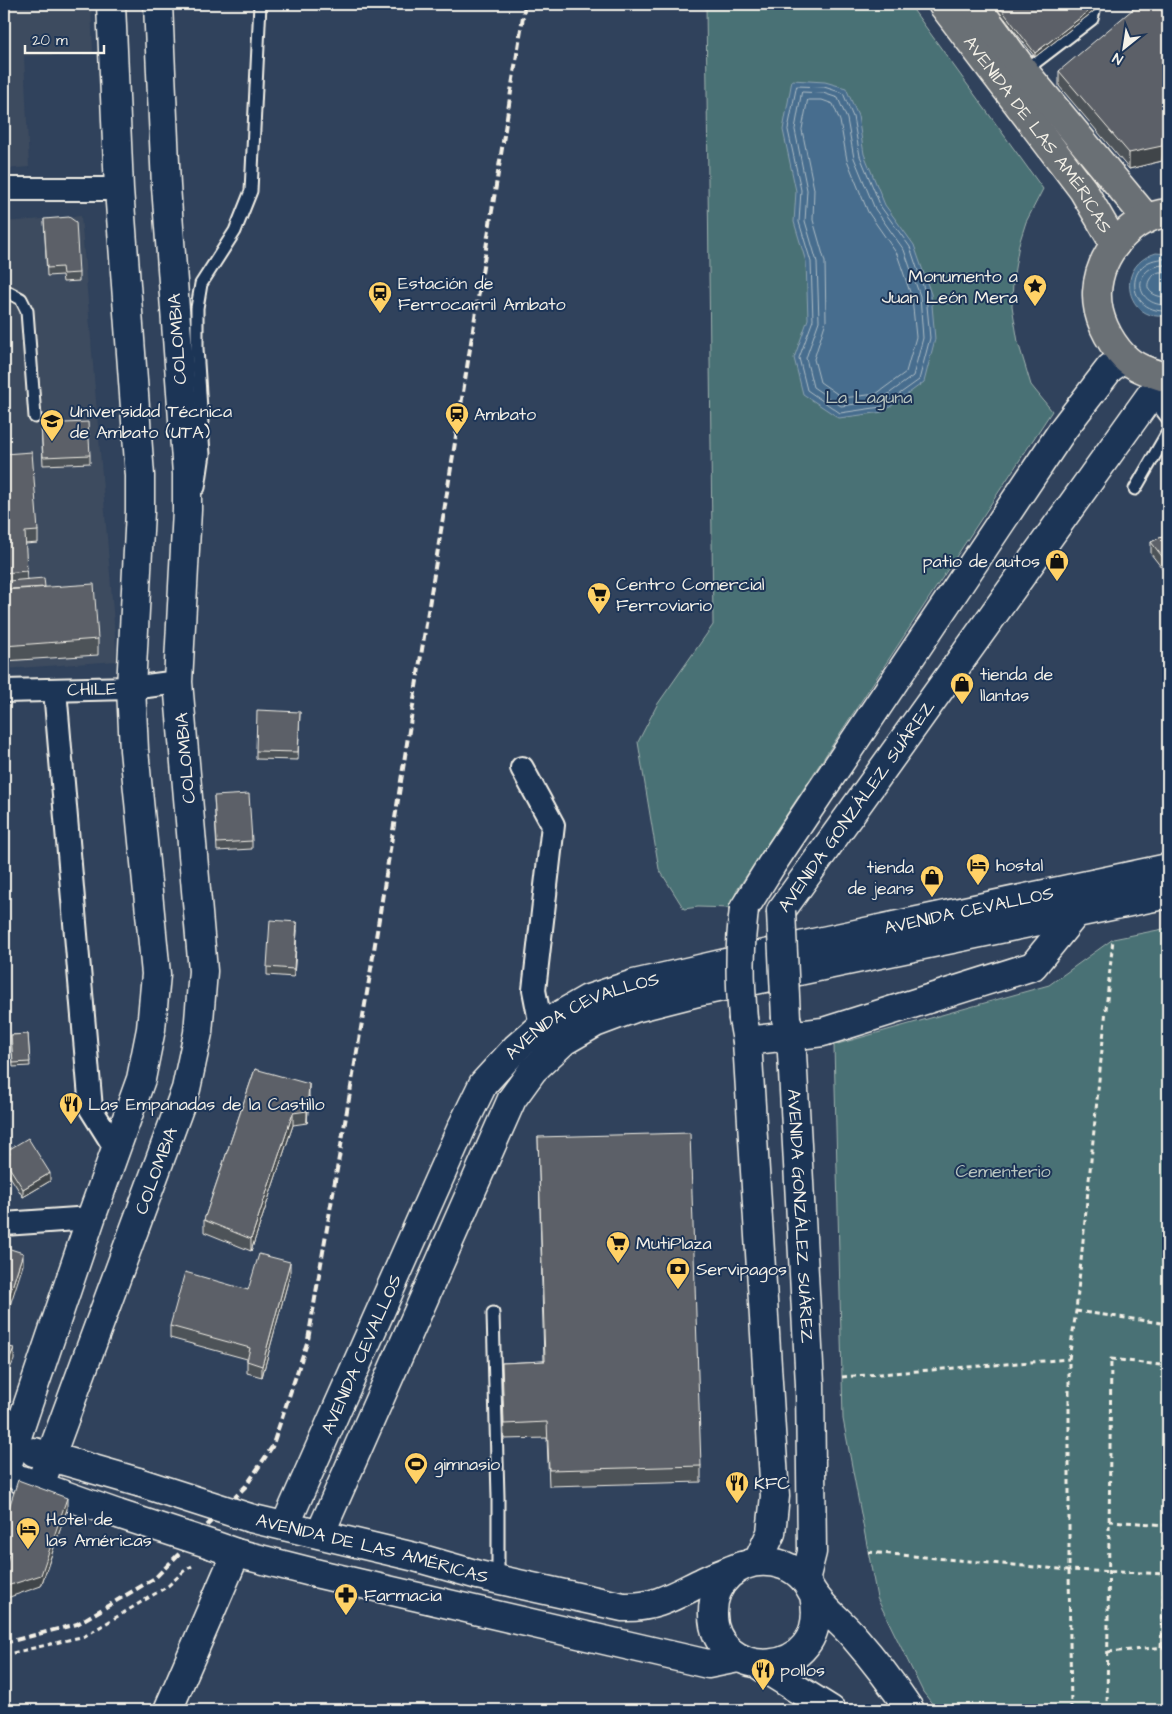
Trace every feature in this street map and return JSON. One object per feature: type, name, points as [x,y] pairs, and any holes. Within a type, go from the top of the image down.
[{"type":"main road","points":[[4,1475],[8,1445],[141,1080],[151,1030],[156,974],[134,750],[132,688],[140,476],[119,189],[111,4]]},
{"type":"main road","name":"COLOMBIA","points":[[40,1485],[186,1089],[198,1033],[203,971],[178,682],[187,474],[166,186],[158,4]]},
{"type":"main road","name":"AVENIDA DE LAS AMÉRICAS","points":[[942,4],[1083,190],[1115,244]]},
{"type":"main road","name":"AVENIDA DE LAS AMÉRICAS","points":[[981,6],[1024,71],[1158,216]]},
{"type":"main road","points":[[1158,216],[1129,230],[1115,244],[1102,267],[1097,292],[1100,317],[1110,340],[1126,358],[1162,384]]},
{"type":"main road","name":"AVENIDA GONZÁLEZ SUÁREZ","points":[[831,1710],[726,1648],[717,1634],[713,1619],[713,1603],[718,1588],[728,1575],[750,1564],[771,1533],[775,1496],[740,978],[740,946],[744,910],[772,864],[1064,428],[1110,368],[1126,358]]},
{"type":"main road","name":"AVENIDA GONZÁLEZ SUÁREZ","points":[[749,1661],[774,1664],[788,1659],[801,1651],[810,1639],[815,1625],[817,1610],[809,1588],[812,1552],[808,1348],[781,911],[1162,384]]},
{"type":"main road","points":[[772,864],[803,879]]},
{"type":"main road","name":"AVENIDA CEVALLOS","points":[[285,1526],[483,1084],[516,1048],[541,1026],[588,999],[634,984],[818,942],[1168,868]]},
{"type":"main road","name":"AVENIDA CEVALLOS","points":[[320,1534],[462,1208],[512,1099],[533,1070],[564,1041],[595,1022],[635,1008],[698,992],[1168,894]]},
{"type":"main road","points":[[745,1030],[789,1026],[823,1032],[1034,966],[1076,913]]},
{"type":"main road","points":[[432,1196],[462,1208]]},
{"type":"main road","points":[[766,1350],[808,1348]]},
{"type":"main road","points":[[358,1362],[389,1375]]},
{"type":"main road","name":"AVENIDA DE LAS AMÉRICAS","points":[[8,1445],[138,1482],[250,1518],[498,1579],[623,1607],[639,1608],[657,1604],[707,1579],[750,1564]]},
{"type":"main road","name":"AVENIDA DE LAS AMÉRICAS","points":[[4,1475],[40,1485],[118,1514],[224,1549],[319,1574],[708,1664],[749,1661]]},
{"type":"main road","points":[[168,1710],[224,1549]]},
{"type":"main road","points":[[750,1564],[776,1562],[792,1569],[880,1668],[910,1710]]},
{"type":"street","points":[[4,189],[119,189]]},
{"type":"street","name":"CHILE","points":[[4,691],[132,688],[178,682]]},
{"type":"street","points":[[55,690],[91,1109],[116,1149]]},
{"type":"street","points":[[522,768],[553,825],[534,990],[541,1026]]},
{"type":"street","points":[[4,1224],[91,1218]]},
{"type":"lane","points":[[187,500],[194,499],[198,493],[204,454],[196,308],[201,284],[235,231],[252,192],[260,4]]},
{"type":"lane","points":[[1024,71],[1092,19],[1094,11]]},
{"type":"lane","points":[[4,290],[21,299],[27,311],[35,417]]},
{"type":"lane","points":[[1162,384],[1168,419]]},
{"type":"lane","points":[[1135,489],[1168,432]]},
{"type":"lane","points":[[493,1313],[498,1497],[498,1579]]},
{"type":"path","points":[[1071,1710],[1069,1360],[1076,1311],[1112,939]]},
{"type":"path","points":[[1076,1311],[1168,1324]]},
{"type":"path","points":[[1108,1710],[1111,1359],[1168,1366]]},
{"type":"path","points":[[842,1377],[1069,1360]]},
{"type":"path","points":[[1109,1521],[1168,1525],[1161,1647]]},
{"type":"path","points":[[868,1552],[1069,1570],[1109,1570],[1166,1574]]},
{"type":"path","points":[[4,1655],[85,1636],[168,1586],[184,1571]]},
{"type":"path","points":[[1108,1652],[1168,1647]]},
{"type":"shaded area","points":[[4,4],[91,4],[93,54],[24,56],[29,167],[4,169]]},
{"type":"shaded area","name":"Universidad Técnica de Ambato (UTA)","points":[[81,216],[117,661],[4,669],[4,222]]},
{"type":"green space","name":"La Laguna","points":[[706,4],[909,4],[1043,189],[1026,222],[1019,244],[1013,280],[1012,306],[1018,342],[1031,385],[1052,411],[737,890],[730,908],[698,907],[684,909],[659,869],[638,742],[657,705],[713,625]]},
{"type":"green space","name":"Cementerio","points":[[1168,928],[1168,1710],[937,1710],[923,1692],[877,1598],[843,1419],[834,1045],[1049,985],[1113,939]]},
{"type":"water","points":[[792,80],[825,82],[846,88],[858,116],[864,154],[885,205],[914,245],[931,294],[935,339],[924,382],[883,412],[839,418],[803,394],[794,358],[808,319],[806,262],[794,222],[796,191],[783,130]]},
{"type":"water","points":[[1156,253],[1168,254],[1168,315],[1154,316],[1143,312],[1135,303],[1130,293],[1130,281],[1133,270],[1142,260]]},
{"type":"building","points":[[1098,4],[1035,53],[998,5]]},
{"type":"building","points":[[1139,4],[1156,4],[1168,18],[1168,101],[1166,102],[1162,146],[1129,153],[1059,71]]},
{"type":"building","points":[[69,217],[76,222],[79,273],[63,274],[62,267],[47,268],[44,219]]},
{"type":"building","points":[[88,422],[90,455],[43,457],[41,424]]},
{"type":"building","points":[[32,452],[38,531],[25,532],[27,571],[4,573],[4,454]]},
{"type":"building","points":[[1168,534],[1168,564],[1151,542]]},
{"type":"building","points":[[44,578],[45,587],[9,589],[8,581]]},
{"type":"building","points":[[94,584],[98,639],[4,646],[4,590]]},
{"type":"building","points":[[257,710],[300,712],[298,752],[256,751]]},
{"type":"building","points":[[249,794],[252,841],[217,843],[214,796]]},
{"type":"building","points":[[270,920],[297,922],[294,969],[267,967]]},
{"type":"building","points":[[28,1034],[30,1062],[13,1063],[11,1035]]},
{"type":"building","points":[[255,1069],[309,1084],[307,1111],[293,1113],[251,1239],[204,1220]]},
{"type":"building","name":"MutiPlaza","points":[[690,1133],[701,1466],[549,1470],[547,1422],[504,1424],[502,1363],[545,1361],[538,1137]]},
{"type":"building","points":[[28,1138],[50,1173],[23,1189],[4,1159],[10,1154],[8,1150]]},
{"type":"building","points":[[4,1247],[23,1253],[4,1312]]},
{"type":"building","points":[[259,1254],[290,1262],[262,1366],[247,1361],[250,1348],[170,1326],[185,1272],[248,1290]]},
{"type":"building","points":[[4,1346],[14,1348],[4,1371]]},
{"type":"building","name":"Hotel de las Américas","points":[[18,1480],[67,1498],[41,1575],[4,1587],[4,1571],[9,1555],[4,1554],[4,1523]]},
{"type":"railway","points":[[4,1643],[77,1624],[155,1578],[246,1486],[272,1447],[308,1340],[370,975],[525,4]]},
{"type":"place","name":"Monumento a Juan León Mera","points":[[1035,307]]},
{"type":"place","name":"Estación de Ferrocarril Ambato","points":[[380,314]]},
{"type":"place","name":"Ambato","points":[[457,435]]},
{"type":"place","name":"Universidad Técnica de Ambato (UTA)","points":[[52,442]]},
{"type":"place","name":"patio de autos","points":[[1057,582]]},
{"type":"place","name":"Centro Comercial Ferroviario","points":[[599,615]]},
{"type":"place","name":"tienda de llantas","points":[[962,705]]},
{"type":"place","name":"hostal","points":[[978,886]]},
{"type":"place","name":"tienda de jeans","points":[[932,898]]},
{"type":"place","name":"Las Empanadas de la Castillo","points":[[71,1125]]},
{"type":"place","name":"MutiPlaza","points":[[618,1264]]},
{"type":"place","name":"Servipagos","points":[[678,1290]]},
{"type":"place","name":"gimnasio","points":[[416,1485]]},
{"type":"place","name":"KFC","points":[[737,1504]]},
{"type":"place","name":"Hotel de las Américas","points":[[28,1550]]},
{"type":"place","name":"Farmacia","points":[[346,1616]]},
{"type":"place","name":"pollos","points":[[763,1691]]}]
